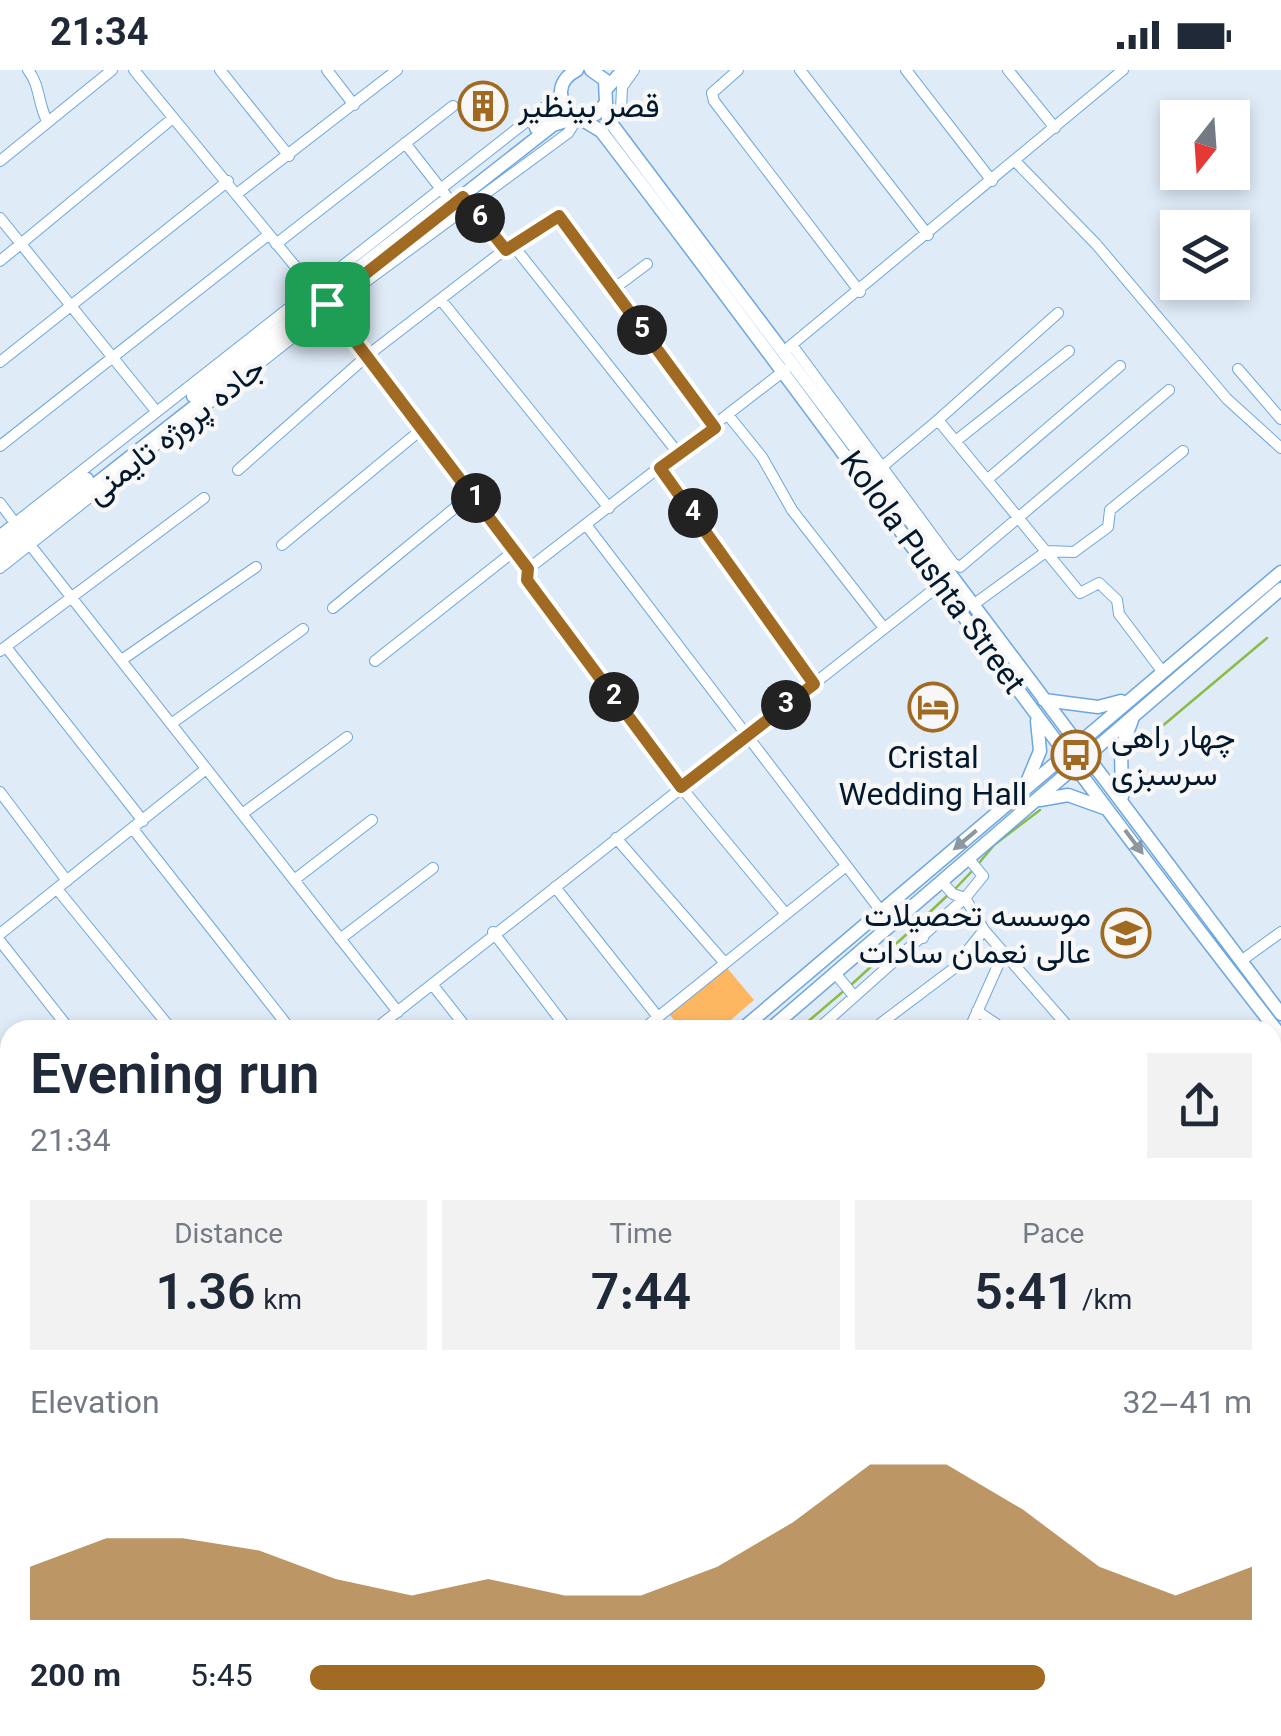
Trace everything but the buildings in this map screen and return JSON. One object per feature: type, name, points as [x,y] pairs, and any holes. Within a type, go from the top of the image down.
[{"type":"main road","points":[[559,70],[560,91]]},
{"type":"main road","name":"جاده پروژه تایمنی","points":[[0,547],[23,534],[322,299],[444,193],[546,120],[560,91],[577,70]]},
{"type":"main road","points":[[608,87],[623,70]]},
{"type":"main road","points":[[600,71],[608,87],[608,119],[788,348],[973,605],[1038,704],[1082,749],[1118,808],[1281,1014]]},
{"type":"main road","name":"Kolola Pushta Street","points":[[560,91],[567,109],[601,130],[785,370],[1038,704],[1070,760],[1118,808],[1267,1020]]},
{"type":"main road","name":"جاده پروژه تایمنی","points":[[322,299],[466,201],[553,125],[596,114],[606,103]]},
{"type":"main road","name":"جاده پروژه تایمنی","points":[[0,559],[23,534]]},
{"type":"main road","points":[[1118,808],[1121,749],[1133,704],[1162,672],[1281,572]]},
{"type":"main road","points":[[790,1020],[835,973],[1033,803],[1070,760],[1133,704],[1281,589]]},
{"type":"main road","points":[[1038,704],[1098,708],[1133,704]]},
{"type":"main road","points":[[1022,791],[1040,750],[1038,704]]},
{"type":"main road","points":[[754,1020],[1022,791],[1070,760]]},
{"type":"main road","points":[[1033,803],[1068,795],[1118,808]]},
{"type":"street","points":[[28,70],[36,79],[40,108],[47,121]]},
{"type":"street","points":[[0,161],[112,70]]},
{"type":"street","points":[[134,70],[368,355],[473,493],[528,569],[527,580],[681,787],[785,913]]},
{"type":"street","points":[[220,70],[289,156]]},
{"type":"street","points":[[327,70],[354,105]]},
{"type":"street","points":[[238,193],[397,70]]},
{"type":"street","points":[[608,119],[620,110],[622,87],[634,70]]},
{"type":"street","points":[[738,70],[712,92],[714,101],[860,292]]},
{"type":"street","points":[[800,70],[928,235]]},
{"type":"street","points":[[906,70],[992,181]]},
{"type":"street","points":[[1008,70],[1055,128]]},
{"type":"street","points":[[1116,72],[1016,162],[788,348],[883,466],[956,566],[964,567],[1170,390]]},
{"type":"street","points":[[0,446],[114,356],[452,106]]},
{"type":"street","points":[[0,261],[173,118]]},
{"type":"street","points":[[405,142],[444,193]]},
{"type":"street","points":[[1016,162],[1096,244],[1228,399],[1281,448]]},
{"type":"street","points":[[0,362],[228,181]]},
{"type":"street","points":[[466,201],[509,247],[678,452]]},
{"type":"street","points":[[238,470],[368,355],[509,247],[559,216],[715,428]]},
{"type":"street","points":[[0,218],[156,412]]},
{"type":"street","points":[[612,290],[647,264]]},
{"type":"street","name":"جاده پروژه تایمنی","points":[[0,568],[23,534],[156,412],[322,299]]},
{"type":"street","points":[[440,300],[609,508]]},
{"type":"street","points":[[883,466],[1058,314]]},
{"type":"street","points":[[957,440],[1069,352]]},
{"type":"street","points":[[988,478],[1120,366]]},
{"type":"street","points":[[1238,369],[1281,419]]},
{"type":"street","points":[[528,569],[678,452],[715,428],[785,370]]},
{"type":"street","points":[[728,415],[762,457],[792,510],[884,628]]},
{"type":"street","points":[[938,420],[1080,593],[1099,583],[1117,600],[1119,614],[1162,672]]},
{"type":"street","points":[[282,546],[422,428]]},
{"type":"street","points":[[973,605],[1048,551],[1074,552],[1097,537],[1108,527],[1110,510],[1183,451]]},
{"type":"street","points":[[660,468],[814,684]]},
{"type":"street","points":[[333,608],[473,493]]},
{"type":"street","points":[[204,498],[3,649],[284,1020]]},
{"type":"street","points":[[0,503],[398,1012]]},
{"type":"street","points":[[587,526],[881,910]]},
{"type":"street","name":"جاده پروژه تایمنی","points":[[0,535],[23,534]]},
{"type":"street","points":[[375,660],[513,552]]},
{"type":"street","points":[[123,659],[256,567]]},
{"type":"street","points":[[387,1020],[942,582]]},
{"type":"street","points":[[171,724],[303,629]]},
{"type":"street","points":[[242,814],[347,738]]},
{"type":"street","points":[[3,934],[206,769]]},
{"type":"street","points":[[0,792],[62,885],[164,1020]]},
{"type":"street","points":[[294,880],[372,820]]},
{"type":"street","points":[[616,838],[723,961]]},
{"type":"street","points":[[825,1020],[850,990],[965,898],[981,873],[968,858]]},
{"type":"street","points":[[655,1020],[723,961],[846,866]]},
{"type":"street","points":[[340,939],[433,868]]},
{"type":"street","points":[[941,881],[953,894],[965,898],[984,930],[1062,1020]]},
{"type":"street","points":[[556,887],[658,1018]]},
{"type":"street","points":[[0,916],[3,934],[63,1020]]},
{"type":"street","points":[[901,916],[919,934]]},
{"type":"street","points":[[889,1020],[953,969],[984,930]]},
{"type":"street","points":[[494,932],[560,1020]]},
{"type":"street","points":[[1242,961],[1281,932]]},
{"type":"street","points":[[973,1020],[1004,952]]},
{"type":"street","points":[[835,973],[850,990]]},
{"type":"street","points":[[432,984],[460,1020]]},
{"type":"street","points":[[977,1011],[990,1020]]},
{"type":"shaded area","points":[[727,968],[754,1000],[731,1020],[674,1020],[670,1015]]},
{"type":"waterway","points":[[1135,749],[1267,638]]},
{"type":"waterway","points":[[979,863],[994,845],[1040,810]]},
{"type":"waterway","points":[[955,889],[974,869]]},
{"type":"waterway","points":[[915,926],[949,894]]},
{"type":"waterway","points":[[852,984],[909,932]]},
{"type":"waterway","points":[[810,1020],[846,989]]},
{"type":"place","name":"قصر بینظیر","points":[[483,106]]},
{"type":"place","name":"Cristal Wedding Hall","points":[[933,707]]},
{"type":"place","name":"چهار راهی سرسبزی","points":[[1076,755]]},
{"type":"place","name":"موسسه تحصیلات عالی نعمان سادات","points":[[1126,933]]},
{"type":"route","points":[[463,197],[506,250],[559,216],[715,428],[660,468],[814,684],[681,787],[527,580],[528,569],[473,493],[327,304],[463,197]]}]
